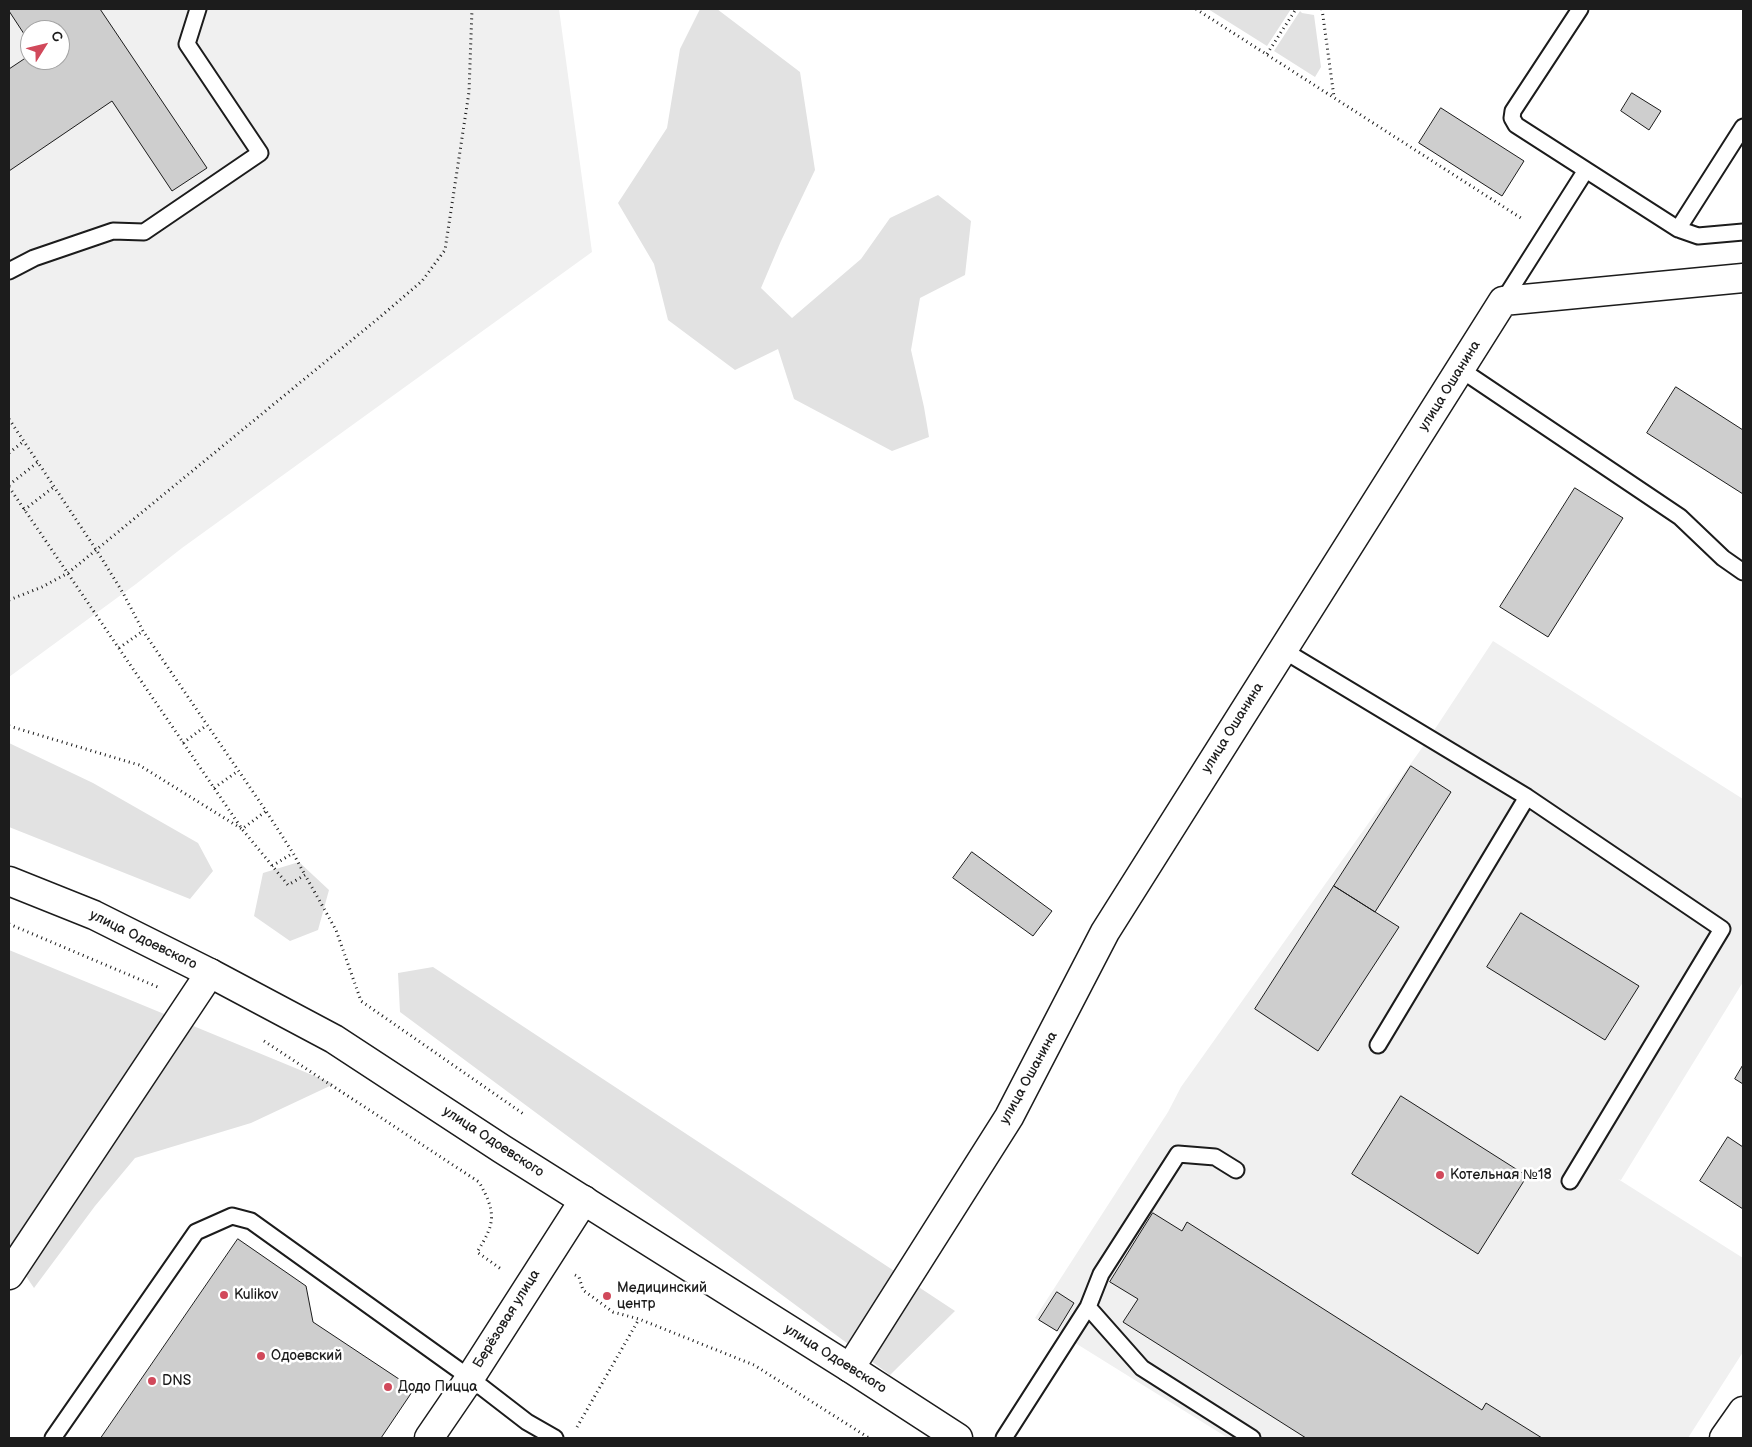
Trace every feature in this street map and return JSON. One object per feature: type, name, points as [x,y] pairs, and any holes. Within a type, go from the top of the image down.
[{"type":"street","points":[[1503,301],[1743,278]]},
{"type":"street","name":"улица Ошанина","points":[[850,1368],[1009,1117],[1105,932],[1503,301]]},
{"type":"street","name":"улица Одоевского","points":[[9,881],[94,915],[210,973],[334,1039],[958,1438]]},
{"type":"street","points":[[9,1275],[210,973]]},
{"type":"street","name":"Берёзовая улица","points":[[429,1438],[470,1378],[584,1200]]},
{"type":"street","points":[[1724,1438],[1743,1411]]},
{"type":"lane","points":[[9,271],[34,258],[114,231],[144,232],[260,153],[187,44],[198,9]]},
{"type":"lane","points":[[1580,9],[1513,111],[1512,118],[1516,125],[1678,229],[1698,236],[1743,232]]},
{"type":"lane","points":[[1678,229],[1743,127]]},
{"type":"lane","points":[[1503,301],[1586,170]]},
{"type":"lane","points":[[1460,369],[1680,517],[1723,558],[1743,572]]},
{"type":"lane","points":[[1283,650],[1527,797],[1722,929],[1570,1181]]},
{"type":"lane","points":[[1378,1045],[1527,797]]},
{"type":"lane","points":[[1004,1438],[1088,1308],[1100,1274],[1178,1154],[1215,1157],[1236,1170]]},
{"type":"lane","points":[[52,1438],[196,1232],[232,1216],[251,1220],[470,1378],[527,1422],[555,1438]]},
{"type":"lane","points":[[1088,1308],[1142,1368],[1252,1438]]},
{"type":"path","points":[[9,600],[42,587],[68,573],[380,318],[422,281],[445,250],[468,92],[472,9]]},
{"type":"path","points":[[1196,9],[1546,234]]},
{"type":"path","points":[[1266,54],[1296,9]]},
{"type":"path","points":[[1322,9],[1335,98]]},
{"type":"path","points":[[9,418],[96,550],[123,593],[143,631],[293,853],[336,930],[361,1001],[525,1115]]},
{"type":"path","points":[[9,453],[24,441]]},
{"type":"path","points":[[38,462],[9,486],[24,510],[242,829],[288,885],[305,875]]},
{"type":"path","points":[[24,510],[55,486]]},
{"type":"path","points":[[119,648],[143,631]]},
{"type":"path","points":[[183,743],[207,725]]},
{"type":"path","points":[[9,726],[139,765],[242,829]]},
{"type":"path","points":[[214,788],[238,771]]},
{"type":"path","points":[[242,829],[266,811]]},
{"type":"path","points":[[272,866],[293,853]]},
{"type":"path","points":[[9,924],[192,1002]]},
{"type":"path","points":[[258,1038],[479,1182],[488,1199],[492,1217],[489,1233],[477,1252],[508,1274],[524,1252],[579,1277],[583,1290],[613,1312],[639,1319],[754,1365],[869,1438]]},
{"type":"path","points":[[575,1430],[639,1319]]},
{"type":"shaded area","points":[[9,9],[559,9],[592,252],[182,548],[9,677]]},
{"type":"shaded area","points":[[700,9],[717,9],[800,72],[815,170],[761,288],[792,318],[861,259],[890,218],[938,195],[971,221],[965,275],[920,298],[911,350],[929,437],[892,451],[794,399],[778,349],[735,370],[668,320],[654,264],[618,203],[667,128],[680,49]]},
{"type":"shaded area","points":[[1208,9],[1291,9],[1267,46]]},
{"type":"shaded area","points":[[1300,11],[1314,15],[1321,67],[1315,77],[1274,51]]},
{"type":"shaded area","points":[[1493,641],[1743,799],[1743,982],[1621,1180],[1618,1179],[1743,1258],[1743,1352],[1688,1438],[1228,1438],[1035,1318],[1168,1112],[1181,1087],[1429,738]]},
{"type":"shaded area","points":[[9,743],[93,783],[198,843],[213,871],[190,899],[9,827]]},
{"type":"shaded area","points":[[299,862],[329,890],[318,930],[290,941],[254,916],[263,873]]},
{"type":"shaded area","points":[[9,950],[334,1084],[251,1123],[135,1158],[95,1206],[34,1288],[9,1251]]},
{"type":"shaded area","points":[[433,967],[955,1311],[890,1375],[400,1012],[398,973]]},
{"type":"building","points":[[9,9],[100,9],[207,168],[172,191],[112,101],[9,171],[9,69],[20,62],[20,70],[70,70],[70,20],[20,20],[20,28]]},
{"type":"building","points":[[1632,93],[1661,111],[1649,130],[1621,111]]},
{"type":"building","points":[[1441,108],[1524,161],[1502,196],[1419,143]]},
{"type":"building","points":[[1676,387],[1743,430],[1743,494],[1647,433]]},
{"type":"building","points":[[1575,488],[1623,518],[1548,637],[1500,607]]},
{"type":"building","points":[[1411,766],[1451,792],[1375,912],[1334,886]]},
{"type":"building","points":[[972,852],[1052,911],[1033,936],[953,878]]},
{"type":"building","points":[[1334,886],[1399,927],[1318,1051],[1255,1009]]},
{"type":"building","points":[[1521,913],[1639,986],[1605,1040],[1487,967]]},
{"type":"building","points":[[1743,1065],[1743,1084],[1735,1079]]},
{"type":"building","name":"Котельная №18","points":[[1401,1096],[1527,1176],[1478,1254],[1352,1174]]},
{"type":"building","points":[[1728,1137],[1743,1147],[1743,1209],[1700,1181]]},
{"type":"building","points":[[1153,1213],[1182,1231],[1187,1222],[1482,1410],[1486,1403],[1542,1438],[1306,1438],[1123,1322],[1138,1299],[1110,1282]]},
{"type":"building","name":"Одоевский","points":[[238,1239],[306,1286],[313,1322],[414,1389],[381,1438],[101,1438]]},
{"type":"building","points":[[1057,1292],[1074,1303],[1057,1331],[1039,1320]]},
{"type":"place","name":"Котельная №18","points":[[1440,1175]]},
{"type":"place","name":"Kulikov","points":[[224,1295]]},
{"type":"place","name":"Медицинский центр","points":[[607,1296]]},
{"type":"place","name":"Одоевский","points":[[261,1356]]},
{"type":"place","name":"DNS","points":[[152,1381]]},
{"type":"place","name":"Додо Пицца","points":[[388,1387]]}]
